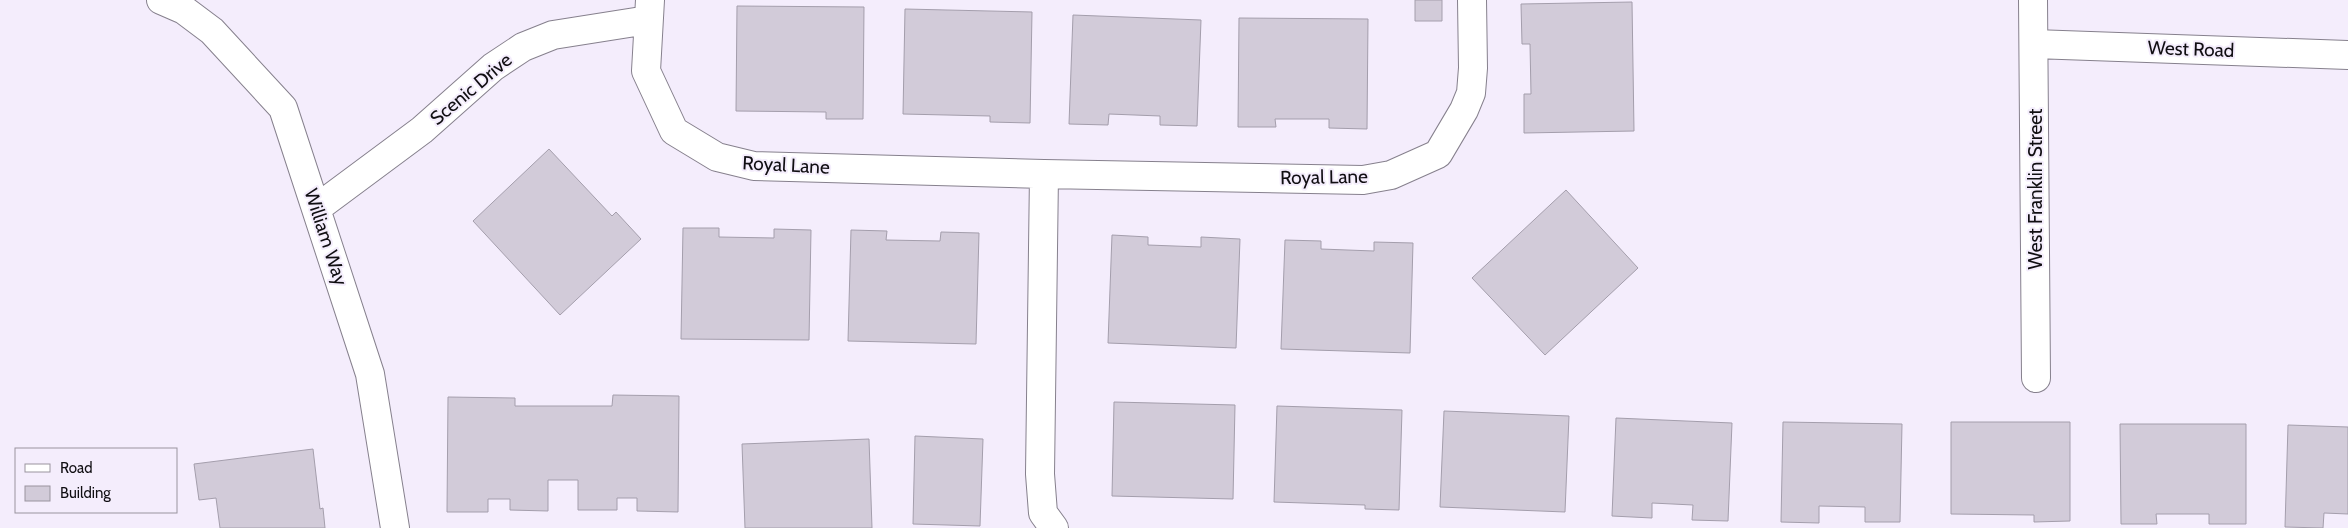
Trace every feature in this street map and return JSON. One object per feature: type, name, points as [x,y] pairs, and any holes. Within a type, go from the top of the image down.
[{"type":"street","name":"William Way","points":[[161,0],[184,10],[212,31],[283,108],[370,374],[394,528]]},
{"type":"street","name":"Royal Lane","points":[[649,10],[646,71],[674,131],[717,157],[754,166],[1363,180],[1391,175],[1438,154],[1464,110],[1471,93],[1473,68],[1472,0]]},
{"type":"street","name":"West Franklin Street","points":[[2033,0],[2036,378]]},
{"type":"street","name":"Scenic Drive","points":[[317,208],[422,130],[493,67],[523,47],[553,35],[649,10]]},
{"type":"street","name":"West Road","points":[[2034,44],[2348,55]]},
{"type":"street","points":[[1044,174],[1040,474],[1043,513],[1054,528]]},
{"type":"building","points":[[1415,0],[1442,0],[1442,21],[1415,21]]},
{"type":"building","points":[[1632,2],[1634,131],[1524,133],[1524,94],[1531,94],[1530,44],[1522,44],[1521,4]]},
{"type":"building","points":[[737,6],[864,7],[863,119],[826,119],[826,112],[736,111]]},
{"type":"building","points":[[905,9],[1032,12],[1030,123],[990,122],[990,116],[903,114]]},
{"type":"building","points":[[1073,15],[1201,20],[1197,126],[1160,125],[1160,116],[1109,114],[1108,125],[1069,124]]},
{"type":"building","points":[[1239,18],[1368,19],[1367,129],[1329,128],[1329,119],[1275,119],[1276,127],[1238,127]]},
{"type":"building","points":[[549,149],[612,216],[616,212],[641,239],[560,315],[473,221]]},
{"type":"building","points":[[1566,190],[1638,268],[1545,355],[1472,278]]},
{"type":"building","points":[[683,228],[719,228],[719,237],[774,238],[774,229],[811,230],[809,340],[681,339]]},
{"type":"building","points":[[851,230],[887,231],[886,240],[940,241],[941,232],[979,233],[976,344],[848,341]]},
{"type":"building","points":[[1112,235],[1148,237],[1148,245],[1201,247],[1201,237],[1240,239],[1236,348],[1108,343]]},
{"type":"building","points":[[1285,240],[1321,241],[1321,249],[1374,251],[1374,242],[1413,243],[1410,353],[1281,349]]},
{"type":"building","points":[[613,395],[679,396],[678,512],[637,511],[637,498],[617,498],[617,510],[578,510],[578,480],[548,480],[548,511],[510,510],[510,499],[488,499],[488,512],[447,512],[448,397],[515,398],[515,406],[612,406]]},
{"type":"building","points":[[1114,402],[1235,405],[1233,499],[1112,496]]},
{"type":"building","points":[[1277,406],[1402,410],[1399,510],[1365,509],[1365,505],[1274,502]]},
{"type":"building","points":[[1444,411],[1569,416],[1565,512],[1440,507]]},
{"type":"building","points":[[1616,418],[1732,423],[1728,521],[1692,520],[1693,505],[1652,503],[1652,518],[1612,516]]},
{"type":"building","points":[[1783,422],[1902,424],[1900,522],[1865,522],[1865,507],[1819,506],[1819,523],[1781,522]]},
{"type":"building","points":[[1951,422],[2070,422],[2070,521],[2034,522],[2034,515],[1951,514]]},
{"type":"building","points":[[2120,424],[2246,424],[2246,524],[2209,524],[2209,514],[2156,514],[2157,524],[2121,524]]},
{"type":"building","points":[[2288,425],[2348,427],[2348,514],[2324,513],[2323,528],[2285,527]]},
{"type":"building","points":[[915,436],[983,439],[980,526],[913,524]]},
{"type":"building","points":[[869,439],[872,528],[745,528],[742,444]]},
{"type":"building","points":[[313,449],[320,509],[323,508],[325,528],[220,528],[216,498],[199,500],[194,464]]}]
